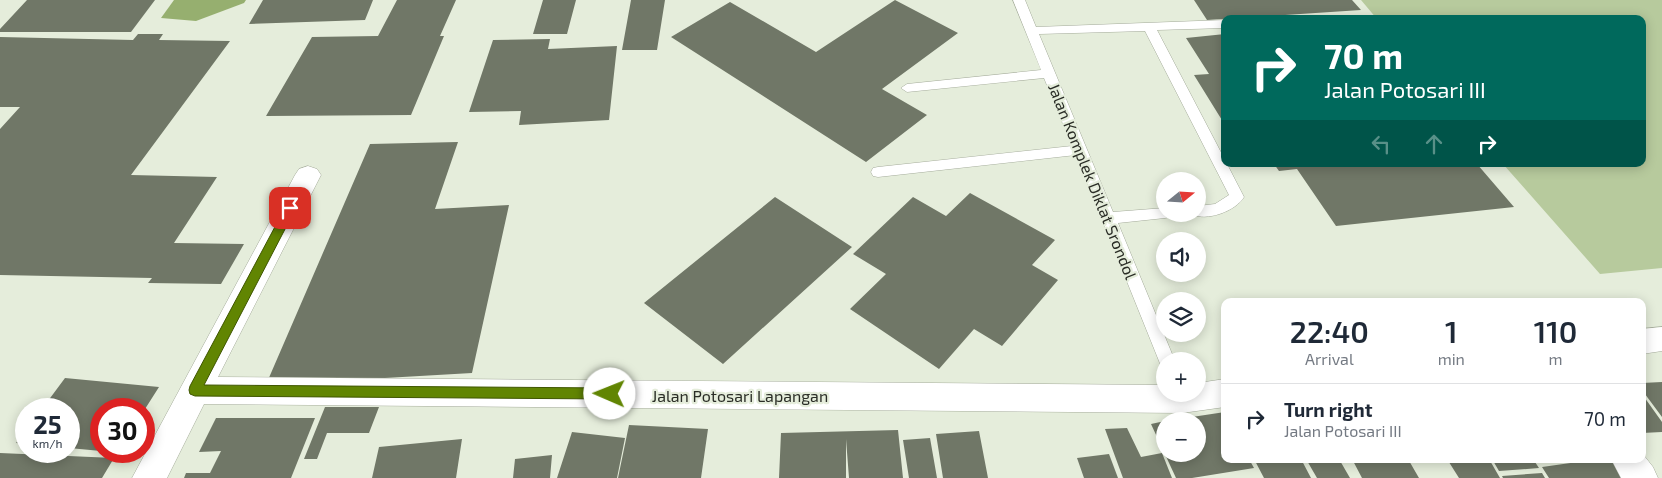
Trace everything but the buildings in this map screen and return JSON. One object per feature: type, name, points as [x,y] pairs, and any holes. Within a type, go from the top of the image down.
[{"type":"street","points":[[149,478],[308,175]]},
{"type":"street","points":[[1646,341],[1662,339]]},
{"type":"street","name":"Jalan Potosari Lapangan","points":[[195,390],[1156,396]]},
{"type":"street","name":"Jalan Potosari Lapangan","points":[[1206,394],[1221,393]]},
{"type":"street","points":[[1630,463],[1641,478]]},
{"type":"lane","name":"Jalan Komplek Diklat Srondol","points":[[1019,0],[1163,352]]},
{"type":"lane","points":[[1032,31],[1221,24]]},
{"type":"lane","points":[[1149,27],[1221,166]]},
{"type":"lane","points":[[907,88],[1049,73]]},
{"type":"lane","points":[[878,172],[1081,150]]},
{"type":"lane","points":[[1206,210],[1218,209],[1237,197],[1221,167]]},
{"type":"lane","points":[[1108,218],[1156,215]]},
{"type":"green space","points":[[174,0],[246,0],[244,3],[196,21],[161,18]]},
{"type":"green space","points":[[1361,0],[1662,0],[1662,268],[1600,274],[1506,167],[1646,167],[1646,15],[1374,15]]},
{"type":"route","points":[[290,208],[195,390],[610,394]]}]
